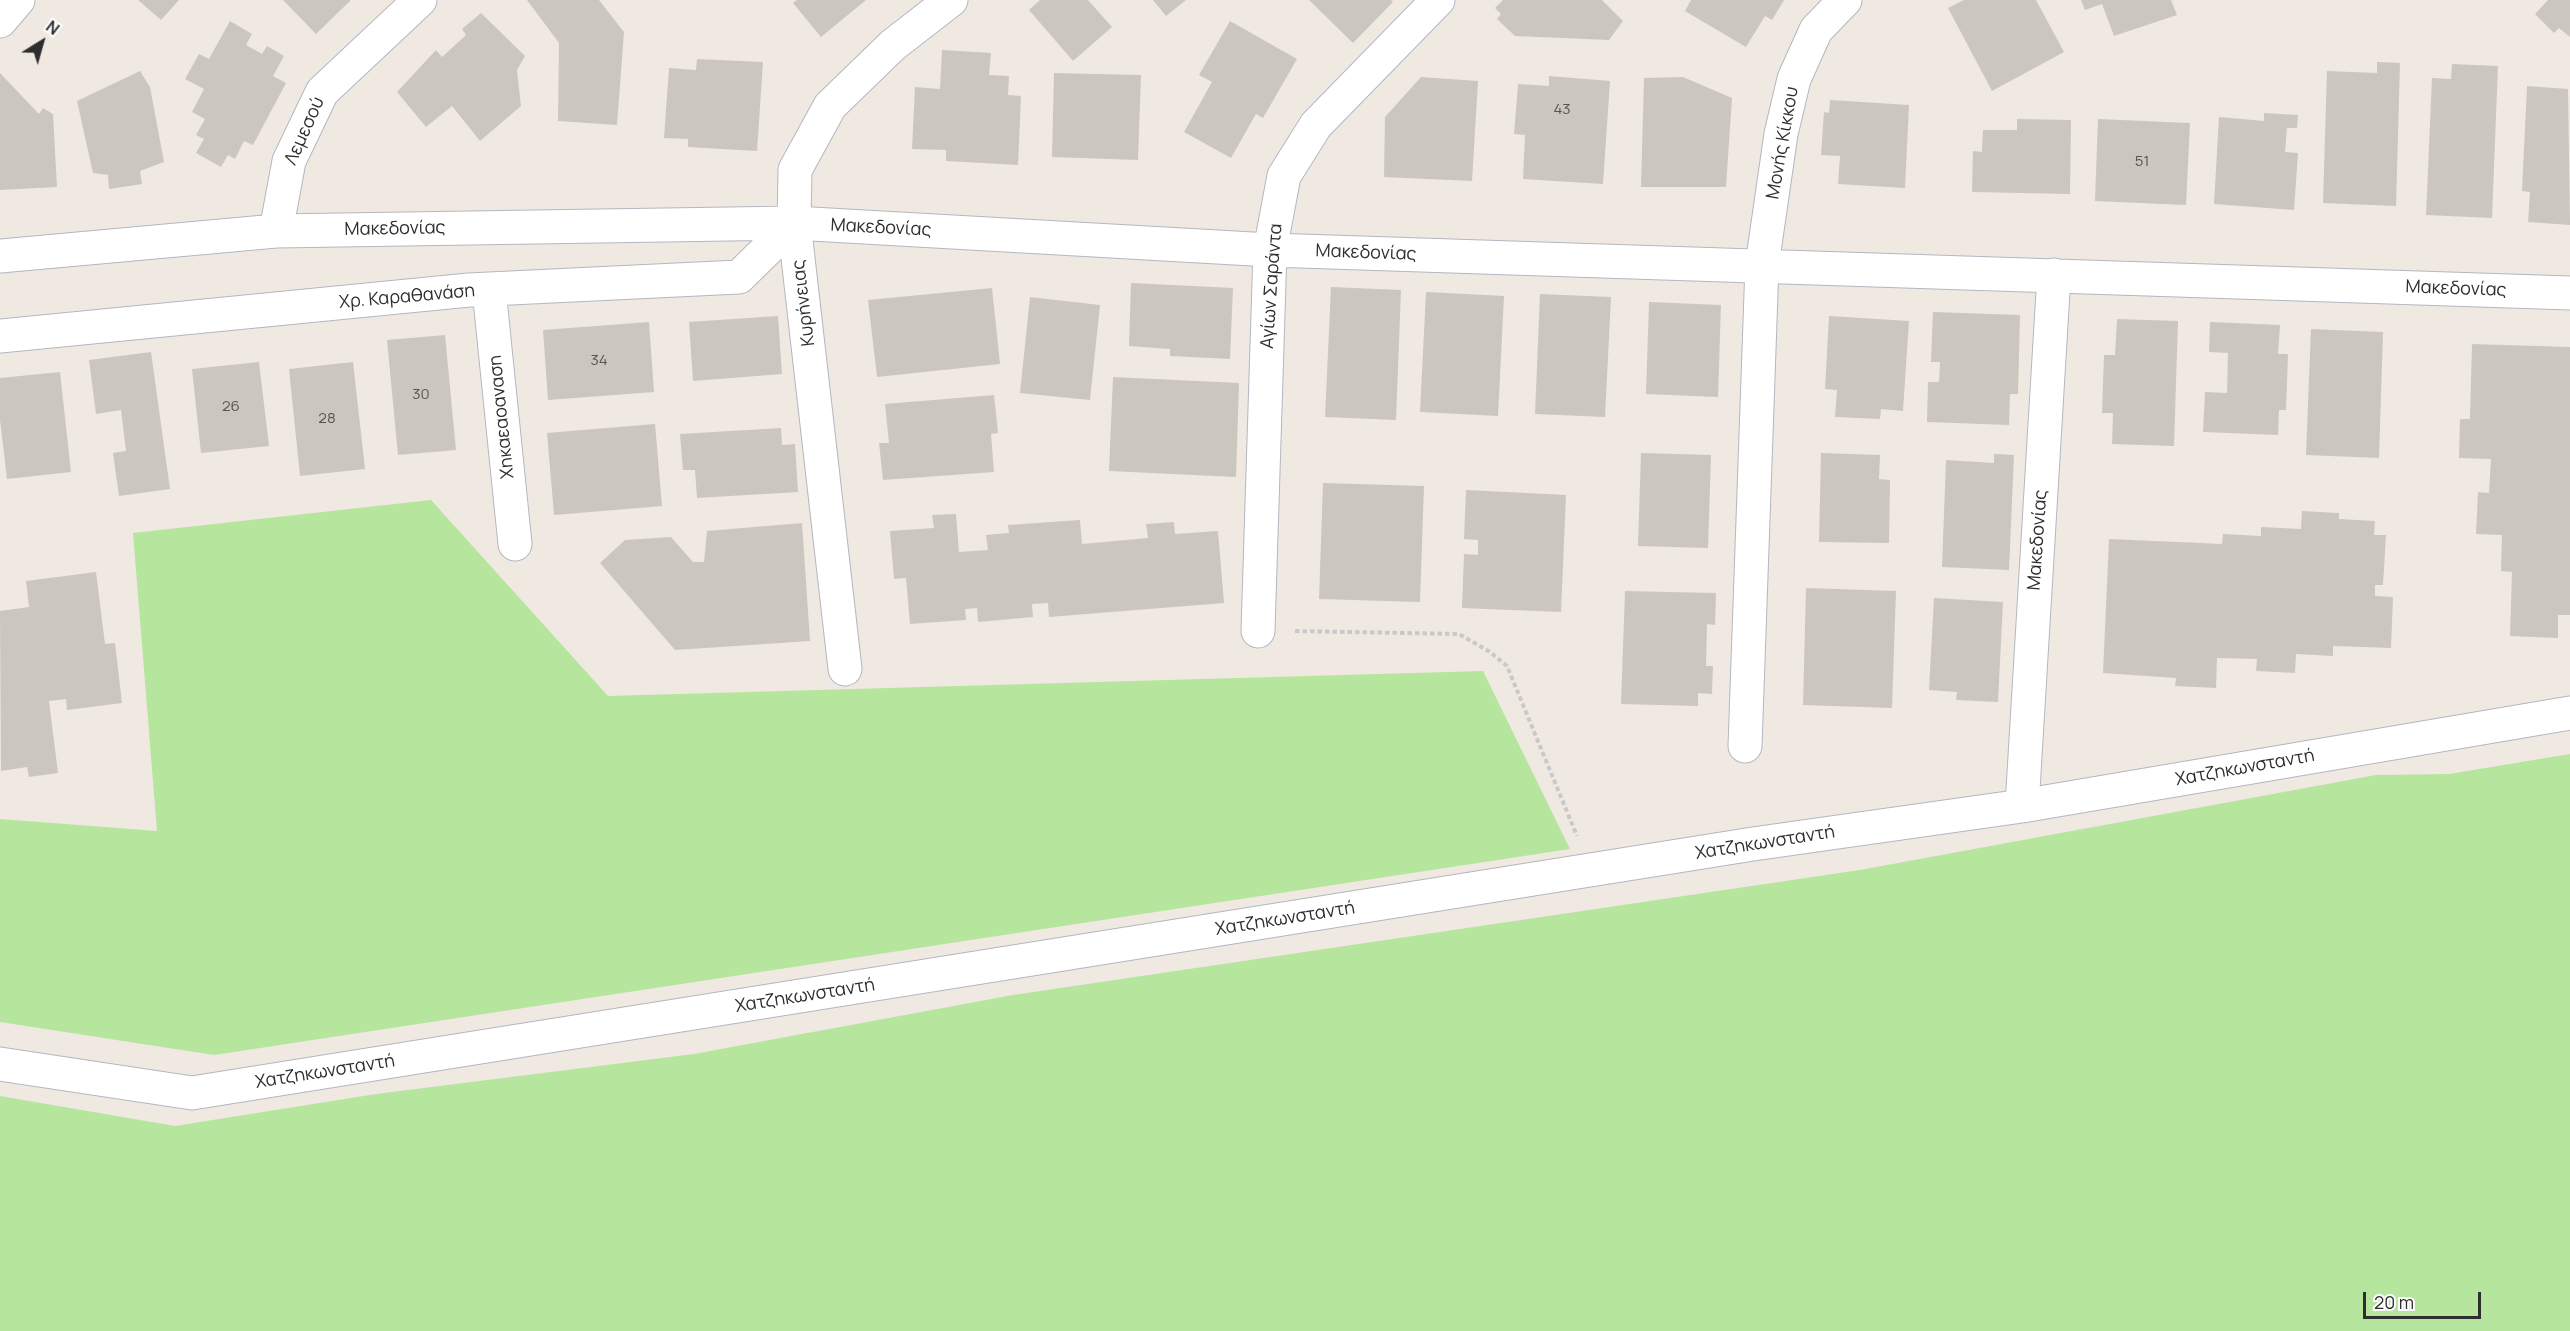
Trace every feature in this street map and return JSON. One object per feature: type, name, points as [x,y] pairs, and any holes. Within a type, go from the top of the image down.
[{"type":"street","points":[[0,21],[18,0]]},
{"type":"street","name":"Λεμεσού","points":[[276,231],[289,161],[322,92],[420,0]]},
{"type":"street","name":"Κυρήνειας","points":[[845,669],[795,224],[795,170],[830,106],[893,45],[951,0]]},
{"type":"street","name":"Αγίων Σαράντα","points":[[1257,631],[1270,250],[1284,176],[1316,125],[1438,0]]},
{"type":"street","name":"Μονής Κίκκου","points":[[1762,265],[1781,134],[1794,79],[1816,30],[1845,0]]},
{"type":"street","name":"Μακεδονίας","points":[[0,256],[276,231],[795,224],[1270,250],[2570,293]]},
{"type":"street","name":"Χρ. Καραθανάση","points":[[0,336],[489,290],[739,277],[795,224]]},
{"type":"street","points":[[1744,746],[1762,265]]},
{"type":"street","name":"Μακεδονίας","points":[[2022,806],[2055,275]]},
{"type":"street","name":"Χηκαεαοαναση","points":[[489,290],[515,544]]},
{"type":"street","name":"Χατζηκωνσταντή","points":[[0,1064],[192,1093],[1591,870],[2022,806],[2570,713]]},
{"type":"path","points":[[1257,631],[1460,634],[1490,652],[1508,666],[1591,870]]},
{"type":"green space","points":[[431,500],[608,696],[1483,671],[1570,849],[214,1055],[0,1022],[0,819],[157,831],[133,533]]},
{"type":"green space","points":[[2570,754],[2570,1331],[0,1331],[0,1096],[175,1126],[376,1094],[694,1054],[1013,995],[1860,870],[2376,775],[2449,774]]},
{"type":"building","points":[[138,0],[179,0],[161,20]]},
{"type":"building","points":[[283,0],[351,0],[316,34]]},
{"type":"building","points":[[527,0],[599,0],[624,32],[617,125],[558,121],[559,43]]},
{"type":"building","points":[[797,0],[866,0],[821,37],[793,3]]},
{"type":"building","points":[[1040,0],[1088,0],[1112,27],[1073,61],[1029,10]]},
{"type":"building","points":[[1153,0],[1186,0],[1166,16]]},
{"type":"building","points":[[1309,0],[1391,0],[1393,2],[1353,43]]},
{"type":"building","points":[[1503,0],[1602,0],[1623,21],[1609,40],[1515,36],[1497,19],[1501,14],[1495,8]]},
{"type":"building","points":[[1691,0],[1784,0],[1772,20],[1765,16],[1746,47],[1685,11]]},
{"type":"building","points":[[1964,0],[2036,0],[2064,52],[1992,91],[1948,8]]},
{"type":"building","points":[[2081,0],[2171,0],[2177,15],[2114,36],[2102,4],[2085,10]]},
{"type":"building","points":[[2548,0],[2570,0],[2570,37],[2559,28],[2554,33],[2535,14]]},
{"type":"building","points":[[481,13],[525,56],[517,70],[521,106],[480,141],[452,106],[426,127],[397,92],[436,50],[442,57],[466,35],[462,29]]},
{"type":"building","points":[[230,21],[252,34],[246,45],[262,54],[267,46],[284,56],[273,76],[286,83],[253,145],[244,141],[235,159],[228,155],[221,167],[196,153],[204,139],[196,135],[205,119],[192,112],[204,89],[185,79],[199,54],[209,59]]},
{"type":"building","points":[[1230,21],[1297,59],[1263,118],[1256,114],[1231,158],[1184,132],[1212,82],[1199,75]]},
{"type":"building","points":[[942,50],[991,53],[989,75],[1009,76],[1008,95],[1021,96],[1018,165],[946,161],[946,150],[912,149],[915,87],[940,89]]},
{"type":"building","points":[[697,59],[763,62],[757,151],[688,147],[688,139],[664,138],[669,68],[696,70]]},
{"type":"building","points":[[2377,62],[2400,63],[2396,206],[2323,203],[2327,71],[2377,73]]},
{"type":"building","points":[[2452,64],[2498,66],[2492,218],[2426,215],[2432,78],[2451,79]]},
{"type":"building","points":[[140,71],[150,87],[164,162],[140,171],[142,184],[109,189],[108,175],[93,173],[77,101]]},
{"type":"building","points":[[0,73],[39,114],[43,108],[53,114],[57,187],[0,190]]},
{"type":"building","points":[[1054,73],[1141,75],[1138,160],[1052,157]]},
{"type":"building","points":[[1549,76],[1610,81],[1603,184],[1523,179],[1525,135],[1514,134],[1518,84],[1549,86]]},
{"type":"building","points":[[1421,77],[1478,81],[1472,181],[1384,177],[1385,117]]},
{"type":"building","points":[[1683,77],[1732,98],[1726,187],[1641,187],[1644,78]]},
{"type":"building","points":[[2527,86],[2568,89],[2570,225],[2528,222],[2530,192],[2522,191]]},
{"type":"building","points":[[1830,100],[1909,105],[1905,188],[1838,184],[1840,156],[1821,155],[1824,112],[1829,113]]},
{"type":"building","points":[[2264,113],[2298,115],[2297,128],[2287,128],[2285,152],[2298,153],[2294,210],[2214,204],[2219,117],[2264,121]]},
{"type":"building","points":[[2017,119],[2071,120],[2070,194],[1972,192],[1973,151],[1982,152],[1983,130],[2017,130]]},
{"type":"building","points":[[2098,119],[2190,123],[2186,205],[2095,201]]},
{"type":"building","points":[[1131,283],[1233,288],[1230,359],[1170,356],[1170,349],[1129,346]]},
{"type":"building","points":[[1331,287],[1401,290],[1396,420],[1325,417]]},
{"type":"building","points":[[992,288],[1000,364],[877,377],[868,300]]},
{"type":"building","points":[[1426,292],[1504,296],[1498,416],[1420,412]]},
{"type":"building","points":[[1540,294],[1611,297],[1605,417],[1535,414]]},
{"type":"building","points":[[1030,297],[1100,305],[1090,400],[1020,393]]},
{"type":"building","points":[[1649,302],[1721,305],[1718,397],[1646,394]]},
{"type":"building","points":[[1933,312],[2020,315],[2018,394],[2010,394],[2009,425],[1927,422],[1928,382],[1939,382],[1940,362],[1931,362]]},
{"type":"building","points":[[778,316],[782,374],[693,381],[689,322]]},
{"type":"building","points":[[1829,316],[1909,321],[1903,411],[1881,409],[1880,419],[1835,417],[1837,390],[1825,389]]},
{"type":"building","points":[[2117,319],[2178,321],[2174,446],[2112,444],[2113,413],[2102,413],[2104,355],[2115,355]]},
{"type":"building","points":[[649,322],[654,392],[548,400],[543,330]]},
{"type":"building","points":[[2210,322],[2280,325],[2278,354],[2288,354],[2286,410],[2279,410],[2278,435],[2203,432],[2205,392],[2227,393],[2228,353],[2209,352]]},
{"type":"building","points":[[2311,329],[2383,332],[2379,458],[2306,455]]},
{"type":"building","points":[[445,335],[456,450],[398,455],[387,340]]},
{"type":"building","points":[[2472,344],[2570,347],[2570,615],[2558,615],[2558,638],[2510,636],[2512,572],[2501,571],[2502,535],[2476,534],[2478,492],[2489,493],[2491,459],[2459,458],[2460,419],[2470,419]]},
{"type":"building","points":[[151,352],[170,489],[119,496],[113,453],[126,451],[121,410],[96,414],[89,360]]},
{"type":"building","points":[[259,362],[269,446],[201,453],[192,369]]},
{"type":"building","points":[[353,362],[365,469],[300,476],[289,369]]},
{"type":"building","points":[[60,372],[71,472],[7,479],[0,420],[0,378]]},
{"type":"building","points":[[1113,377],[1239,383],[1236,477],[1109,471]]},
{"type":"building","points":[[994,395],[998,433],[991,434],[994,472],[883,480],[879,443],[889,443],[885,404]]},
{"type":"building","points":[[655,424],[662,506],[554,515],[547,433]]},
{"type":"building","points":[[781,428],[782,445],[795,444],[798,492],[697,498],[695,470],[683,470],[680,434]]},
{"type":"building","points":[[1641,453],[1711,455],[1708,548],[1638,546]]},
{"type":"building","points":[[1821,453],[1880,455],[1879,479],[1890,480],[1889,543],[1819,542]]},
{"type":"building","points":[[1994,454],[2014,455],[2009,570],[1942,567],[1946,460],[1994,463]]},
{"type":"building","points":[[1323,483],[1424,486],[1420,602],[1319,599]]},
{"type":"building","points":[[1466,490],[1566,495],[1561,612],[1462,608],[1464,554],[1478,555],[1478,540],[1464,539]]},
{"type":"building","points":[[2302,511],[2339,513],[2339,519],[2375,521],[2374,535],[2386,535],[2383,585],[2375,585],[2375,596],[2393,597],[2391,648],[2333,646],[2333,656],[2296,654],[2295,673],[2256,671],[2257,659],[2217,658],[2216,688],[2175,686],[2176,678],[2103,673],[2109,539],[2222,544],[2223,534],[2261,536],[2261,527],[2301,529]]},
{"type":"building","points":[[956,514],[959,552],[988,550],[986,535],[1009,533],[1008,525],[1080,520],[1082,544],[1148,538],[1146,524],[1174,522],[1175,534],[1218,531],[1224,603],[1049,617],[1048,603],[1032,604],[1033,617],[978,622],[977,608],[965,609],[966,620],[910,624],[906,578],[894,579],[890,531],[934,528],[932,515]]},
{"type":"building","points":[[802,523],[810,641],[675,650],[600,563],[625,540],[671,537],[693,562],[704,562],[707,531]]},
{"type":"building","points":[[96,572],[105,644],[115,643],[122,703],[67,710],[66,699],[49,701],[58,773],[29,777],[27,767],[1,771],[0,611],[29,607],[26,581]]},
{"type":"building","points":[[1806,588],[1896,591],[1892,708],[1803,705]]},
{"type":"building","points":[[1625,591],[1716,593],[1715,625],[1707,624],[1706,666],[1713,666],[1712,694],[1698,693],[1698,706],[1621,704]]},
{"type":"building","points":[[1934,598],[2003,602],[1998,702],[1956,700],[1957,692],[1929,690]]}]
